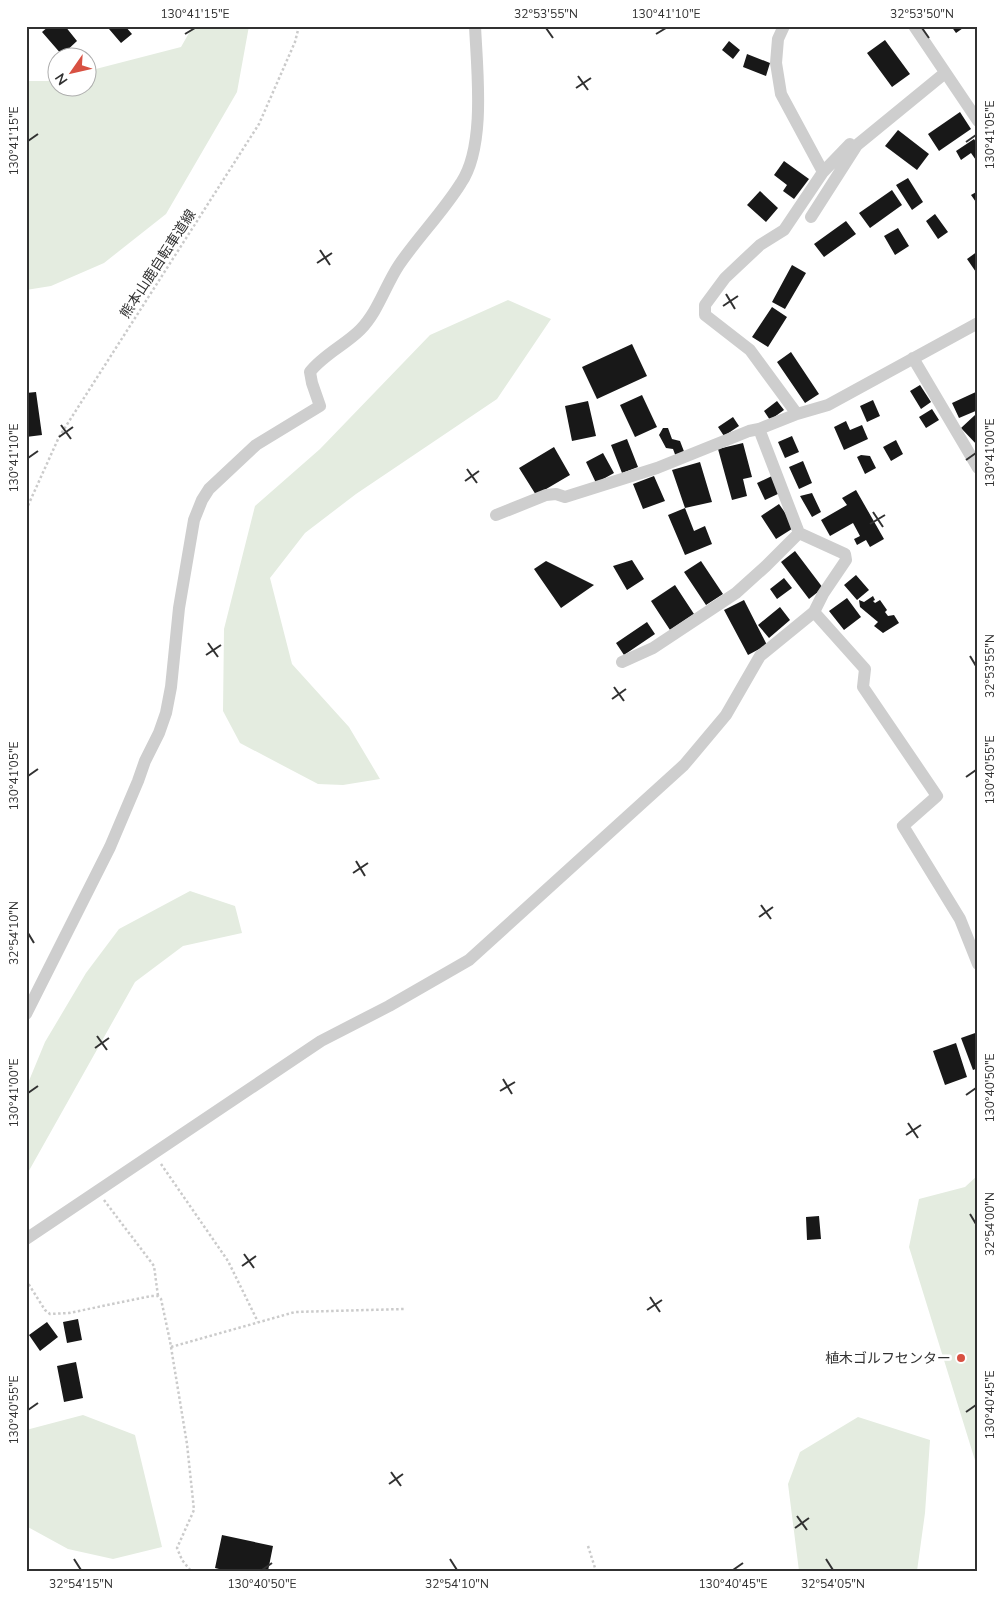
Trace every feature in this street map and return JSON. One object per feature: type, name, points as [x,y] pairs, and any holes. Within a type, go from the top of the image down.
[{"type":"street","points":[[26,1014],[110,847],[166,713],[171,687],[179,608],[194,520],[202,500],[209,489],[256,445],[320,406],[310,372],[360,330],[377,308],[398,266],[462,182],[472,160],[478,97],[475,26]]},
{"type":"street","points":[[784,26],[778,39],[776,64],[781,94],[823,172]]},
{"type":"street","points":[[914,26],[978,121]]},
{"type":"street","points":[[812,217],[857,145],[945,72]]},
{"type":"street","points":[[797,414],[750,350],[705,315],[705,305],[725,278],[760,245],[784,230],[823,172],[851,143],[857,145]]},
{"type":"street","points":[[496,515],[546,495],[556,494],[565,497],[657,468],[797,414],[828,405],[978,323]]},
{"type":"street","points":[[913,358],[977,464]]},
{"type":"street","points":[[26,1239],[321,1040],[388,1006],[469,960],[684,765],[726,715],[760,656],[814,612],[823,594],[846,560],[845,554],[799,533],[760,429]]},
{"type":"street","points":[[622,662],[653,648],[736,593],[799,533]]},
{"type":"street","points":[[814,612],[865,669],[863,687],[937,796],[903,826],[960,919],[978,964]]},
{"type":"path","name":"熊本山鹿自転車道線","points":[[26,510],[60,437],[259,124],[295,42],[299,26]]},
{"type":"path","points":[[154,1153],[228,1261],[258,1322]]},
{"type":"path","points":[[98,1191],[154,1266],[158,1296],[161,1299],[171,1347],[187,1444],[194,1510],[177,1548],[182,1560],[191,1571]]},
{"type":"path","points":[[26,1280],[45,1310],[50,1314],[69,1313],[123,1300],[158,1296]]},
{"type":"path","points":[[171,1347],[295,1312],[404,1309]]},
{"type":"path","points":[[588,1546],[596,1571]]},
{"type":"shaded area","points":[[193,26],[249,26],[237,92],[166,214],[104,263],[51,286],[26,290],[26,81],[48,81],[48,98],[98,98],[98,68],[181,47]]},
{"type":"shaded area","points":[[508,300],[551,319],[497,399],[356,494],[305,533],[270,578],[292,664],[349,727],[380,779],[343,785],[318,784],[240,743],[223,711],[224,629],[255,506],[320,449],[430,335]]},
{"type":"shaded area","points":[[190,891],[235,906],[242,933],[183,946],[135,982],[26,1176],[26,1088],[45,1042],[86,973],[119,929]]},
{"type":"shaded area","name":"植木ゴルフセンター","points":[[978,1175],[978,1470],[909,1247],[919,1199],[965,1187]]},
{"type":"shaded area","points":[[83,1415],[135,1435],[162,1547],[113,1559],[68,1549],[26,1526],[26,1430]]},
{"type":"shaded area","points":[[858,1417],[930,1440],[925,1513],[917,1571],[799,1571],[788,1484],[800,1452]]},
{"type":"building","points":[[49,26],[65,26],[77,41],[70,48],[56,48],[42,32]]},
{"type":"building","points":[[112,26],[125,26],[132,34],[121,43],[109,29]]},
{"type":"building","points":[[951,26],[966,26],[956,33]]},
{"type":"building","points":[[885,40],[910,74],[892,87],[867,53]]},
{"type":"building","points":[[729,41],[740,50],[733,59],[722,50]]},
{"type":"building","points":[[747,54],[770,63],[766,76],[743,67]]},
{"type":"building","points":[[960,112],[971,129],[939,151],[928,134]]},
{"type":"building","points":[[898,130],[929,154],[917,170],[885,146]]},
{"type":"building","points":[[974,139],[978,145],[978,163],[971,153],[961,160],[956,151]]},
{"type":"building","points":[[784,161],[809,179],[794,199],[783,191],[787,185],[774,175]]},
{"type":"building","points":[[908,178],[923,202],[912,210],[896,185]]},
{"type":"building","points":[[892,190],[902,205],[870,228],[859,213]]},
{"type":"building","points":[[760,191],[778,208],[766,222],[747,205]]},
{"type":"building","points":[[978,191],[978,205],[971,195]]},
{"type":"building","points":[[935,214],[948,232],[938,239],[926,221]]},
{"type":"building","points":[[846,221],[856,234],[824,257],[814,244]]},
{"type":"building","points":[[898,228],[909,246],[895,255],[884,236]]},
{"type":"building","points":[[978,251],[978,275],[967,259]]},
{"type":"building","points":[[792,265],[806,273],[785,309],[772,302]]},
{"type":"building","points":[[772,307],[787,317],[768,347],[752,337]]},
{"type":"building","points":[[632,344],[647,376],[597,399],[582,367]]},
{"type":"building","points":[[791,352],[819,394],[805,403],[777,362]]},
{"type":"building","points":[[920,385],[931,402],[921,409],[910,391]]},
{"type":"building","points":[[978,391],[978,410],[959,418],[952,403]]},
{"type":"building","points":[[36,392],[42,435],[26,437],[26,393]]},
{"type":"building","points":[[642,395],[657,427],[635,437],[620,405]]},
{"type":"building","points":[[873,400],[880,416],[867,422],[860,406]]},
{"type":"building","points":[[588,401],[596,436],[572,441],[565,406]]},
{"type":"building","points":[[777,401],[784,410],[770,420],[764,411]]},
{"type":"building","points":[[932,409],[939,420],[926,428],[919,417]]},
{"type":"building","points":[[975,415],[978,418],[978,446],[961,428]]},
{"type":"building","points":[[733,417],[739,426],[724,436],[718,427]]},
{"type":"building","points":[[846,421],[850,430],[862,425],[868,439],[844,450],[834,427]]},
{"type":"building","points":[[663,428],[668,428],[672,439],[680,441],[685,454],[676,457],[673,449],[666,448],[659,435]]},
{"type":"building","points":[[792,436],[799,452],[785,458],[778,442]]},
{"type":"building","points":[[627,439],[638,467],[622,473],[611,445]]},
{"type":"building","points":[[896,440],[903,454],[891,461],[883,447]]},
{"type":"building","points":[[743,443],[752,477],[743,479],[747,496],[732,500],[718,449]]},
{"type":"building","points":[[554,447],[570,475],[536,495],[519,468]]},
{"type":"building","points":[[603,453],[614,473],[596,483],[586,462]]},
{"type":"building","points":[[861,455],[870,456],[876,468],[865,474],[857,457]]},
{"type":"building","points":[[803,461],[812,483],[799,489],[789,467]]},
{"type":"building","points":[[700,462],[712,502],[685,508],[672,470]]},
{"type":"building","points":[[654,476],[665,501],[643,509],[633,484]]},
{"type":"building","points":[[772,476],[780,493],[765,500],[757,483]]},
{"type":"building","points":[[856,490],[884,539],[870,547],[866,540],[857,545],[854,539],[860,536],[853,523],[830,536],[821,520],[847,505],[842,498]]},
{"type":"building","points":[[812,493],[821,512],[812,517],[800,496]]},
{"type":"building","points":[[779,504],[795,527],[776,539],[761,516]]},
{"type":"building","points":[[685,508],[694,531],[705,526],[712,544],[685,555],[668,515]]},
{"type":"building","points":[[795,551],[823,588],[809,599],[781,562]]},
{"type":"building","points":[[632,560],[644,579],[627,590],[613,566]]},
{"type":"building","points":[[546,561],[594,585],[561,608],[534,569]]},
{"type":"building","points":[[701,561],[723,594],[706,605],[684,572]]},
{"type":"building","points":[[856,575],[869,590],[857,600],[844,585]]},
{"type":"building","points":[[784,578],[792,588],[777,599],[770,589]]},
{"type":"building","points":[[675,585],[694,614],[670,630],[651,601]]},
{"type":"building","points":[[873,596],[875,600],[873,601],[875,603],[880,600],[887,610],[885,612],[888,616],[894,615],[899,623],[883,633],[874,626],[878,622],[860,607],[859,600],[864,602]]},
{"type":"building","points":[[847,598],[861,617],[844,630],[829,611]]},
{"type":"building","points":[[744,600],[767,645],[748,655],[724,610]]},
{"type":"building","points":[[780,607],[790,620],[769,638],[758,625]]},
{"type":"building","points":[[647,622],[655,634],[624,655],[616,643]]},
{"type":"building","points":[[978,1032],[978,1068],[973,1070],[961,1038]]},
{"type":"building","points":[[956,1043],[967,1077],[945,1085],[933,1051]]},
{"type":"building","points":[[819,1216],[821,1239],[807,1240],[806,1217]]},
{"type":"building","points":[[78,1319],[82,1340],[67,1343],[63,1322]]},
{"type":"building","points":[[47,1322],[58,1337],[40,1351],[29,1335]]},
{"type":"building","points":[[76,1362],[83,1398],[64,1402],[57,1366]]},
{"type":"building","points":[[222,1535],[273,1546],[268,1571],[227,1571],[215,1568]]},
{"type":"place","name":"植木ゴルフセンター","points":[[961,1358]]}]
